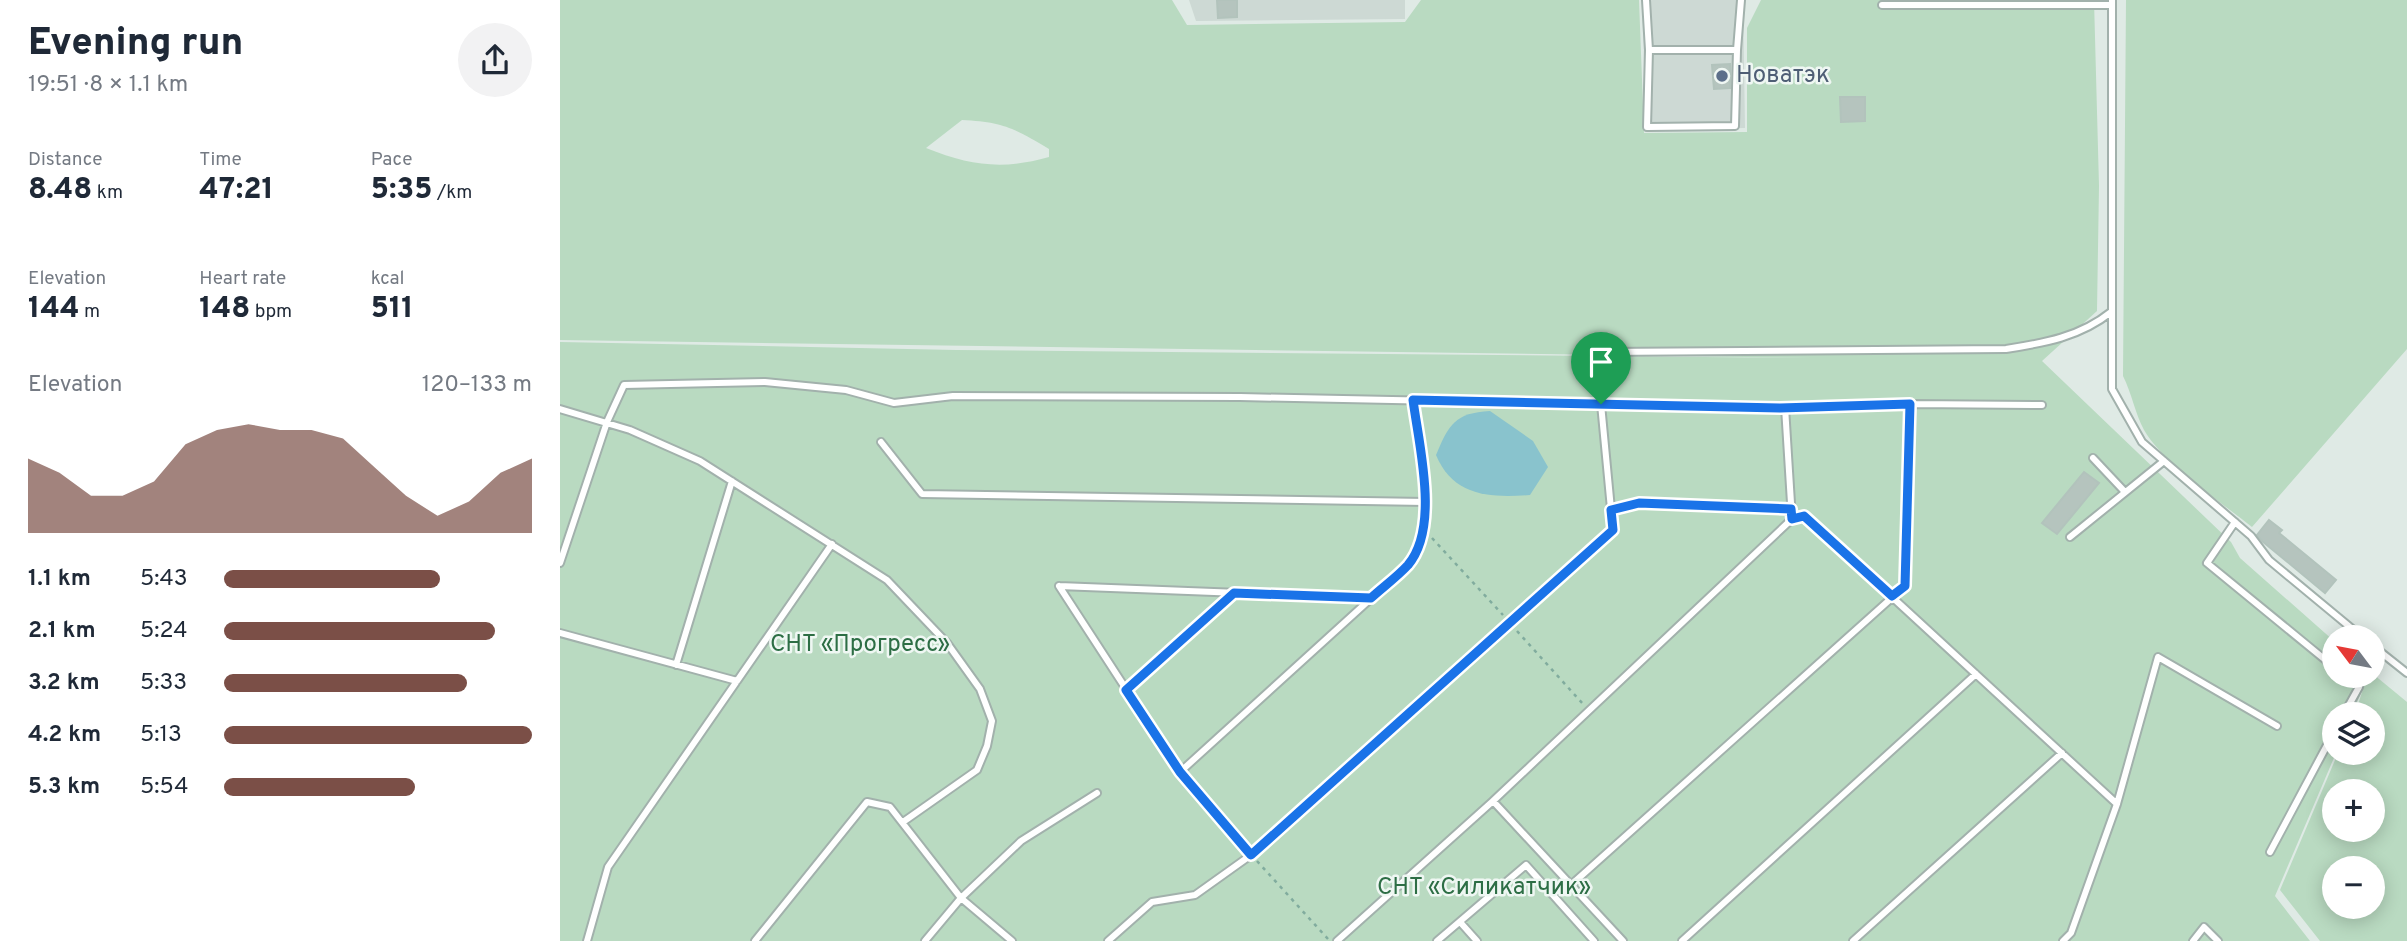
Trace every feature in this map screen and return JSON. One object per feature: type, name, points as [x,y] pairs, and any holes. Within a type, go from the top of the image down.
[{"type":"lane","points":[[1646,0],[1649,50],[1647,127],[1735,126],[1741,0]]},
{"type":"lane","points":[[1882,5],[2112,3],[2112,389],[2142,442],[2235,522],[2269,560],[2348,625]]},
{"type":"lane","points":[[1649,50],[1737,50]]},
{"type":"lane","points":[[1108,941],[1152,902],[1195,895],[1251,855],[1613,530],[1601,404],[1602,352],[2006,349],[2054,341],[2095,325],[2111,312]]},
{"type":"lane","points":[[560,563],[607,422],[624,385],[765,382],[846,390],[894,403],[953,396],[1785,407],[2042,405]]},
{"type":"lane","points":[[1180,772],[1409,564],[1423,534],[1426,502],[1413,400]]},
{"type":"lane","points":[[1571,886],[1905,586],[1910,404]]},
{"type":"lane","points":[[1785,407],[1792,519]]},
{"type":"lane","points":[[560,409],[607,422],[701,461],[887,580],[947,643],[980,689],[992,721],[977,770],[903,822]]},
{"type":"lane","points":[[881,442],[922,494],[1426,502]]},
{"type":"lane","points":[[2093,458],[2125,492]]},
{"type":"lane","points":[[2070,537],[2164,461]]},
{"type":"lane","points":[[676,664],[732,481]]},
{"type":"lane","points":[[1338,941],[1493,801],[1792,519],[1804,516],[2117,804]]},
{"type":"lane","points":[[2235,522],[2207,563],[2322,657]]},
{"type":"lane","points":[[587,941],[608,867],[832,544]]},
{"type":"lane","points":[[1251,855],[1180,772],[1059,586],[1371,598]]},
{"type":"lane","points":[[1126,690],[1234,593]]},
{"type":"lane","points":[[560,633],[737,681]]},
{"type":"lane","points":[[2385,656],[2407,673]]},
{"type":"lane","points":[[2063,941],[2071,933],[2117,804],[2158,657],[2277,726]]},
{"type":"lane","points":[[1682,941],[1976,674]]},
{"type":"lane","points":[[1853,941],[2062,753]]},
{"type":"lane","points":[[2270,852],[2322,754]]},
{"type":"lane","points":[[925,941],[961,898],[1021,841],[1097,793]]},
{"type":"lane","points":[[1493,801],[1623,941]]},
{"type":"lane","points":[[755,941],[867,802],[890,807],[961,898],[1012,941]]},
{"type":"lane","points":[[1437,941],[1526,865],[1594,941]]},
{"type":"lane","points":[[1460,922],[1477,941]]},
{"type":"lane","points":[[2193,941],[2204,927],[2218,941]]},
{"type":"path","points":[[1611,510],[1639,503],[1791,509]]},
{"type":"path","points":[[1251,855],[1330,941]]},
{"type":"shaded area","points":[[1189,0],[1405,0],[1405,19],[1196,21]]},
{"type":"shaded area","points":[[1643,0],[1743,0],[1745,128],[1645,130]]},
{"type":"green space","name":"СНТ «Прогресс»","points":[[560,0],[1172,0],[1187,25],[1405,22],[1421,0],[1639,0],[1644,133],[1747,132],[1747,28],[1761,0],[2094,0],[2099,186],[2097,311],[2042,361],[2231,542],[2240,558],[2322,630],[2322,688],[2363,688],[2357,702],[2322,702],[2322,765],[2331,765],[2325,779],[2322,779],[2322,786],[2275,896],[2310,941],[560,941],[560,342],[956,350],[1814,358],[560,340]],"holes":[[[962,120],[988,122],[1017,131],[1049,149],[1049,157],[1017,164],[987,164],[958,159],[926,148]]]},
{"type":"green space","points":[[2126,0],[2407,0],[2407,349],[2252,527],[2193,482],[2164,455],[2144,430],[2123,376]]},
{"type":"green space","name":"СНТ «Прогресс»","points":[[2385,684],[2407,702],[2407,941],[2320,941],[2280,890],[2322,791],[2322,842],[2385,842],[2385,779],[2327,779],[2333,765],[2385,765],[2385,702],[2359,702],[2363,688],[2385,688]]},
{"type":"water","points":[[1490,411],[1533,441],[1548,467],[1530,495],[1500,496],[1462,486],[1443,469],[1436,455],[1445,435],[1455,422],[1469,414]]},
{"type":"building","points":[[1217,0],[1237,0],[1237,17],[1218,18]]},
{"type":"building","points":[[1730,64],[1730,88],[1714,89],[1712,65]]},
{"type":"building","points":[[1840,97],[1865,97],[1865,121],[1841,122]]},
{"type":"building","points":[[2084,472],[2099,483],[2057,534],[2042,523]]},
{"type":"building","points":[[2269,520],[2282,530],[2279,533],[2336,580],[2325,593],[2257,535]]},
{"type":"place","name":"Новатэк","points":[[1722,76]]},
{"type":"route","points":[[1413,400],[1601,404],[1780,408],[1910,404],[1905,586],[1892,596],[1804,516],[1792,519],[1791,509],[1639,503],[1611,510],[1613,530],[1251,855],[1180,772],[1126,690],[1234,593],[1371,598],[1409,564],[1423,534],[1426,502],[1413,400]]},
{"type":"park label","name":"СНТ «Силикатчик»","points":[[1484,888]]}]
